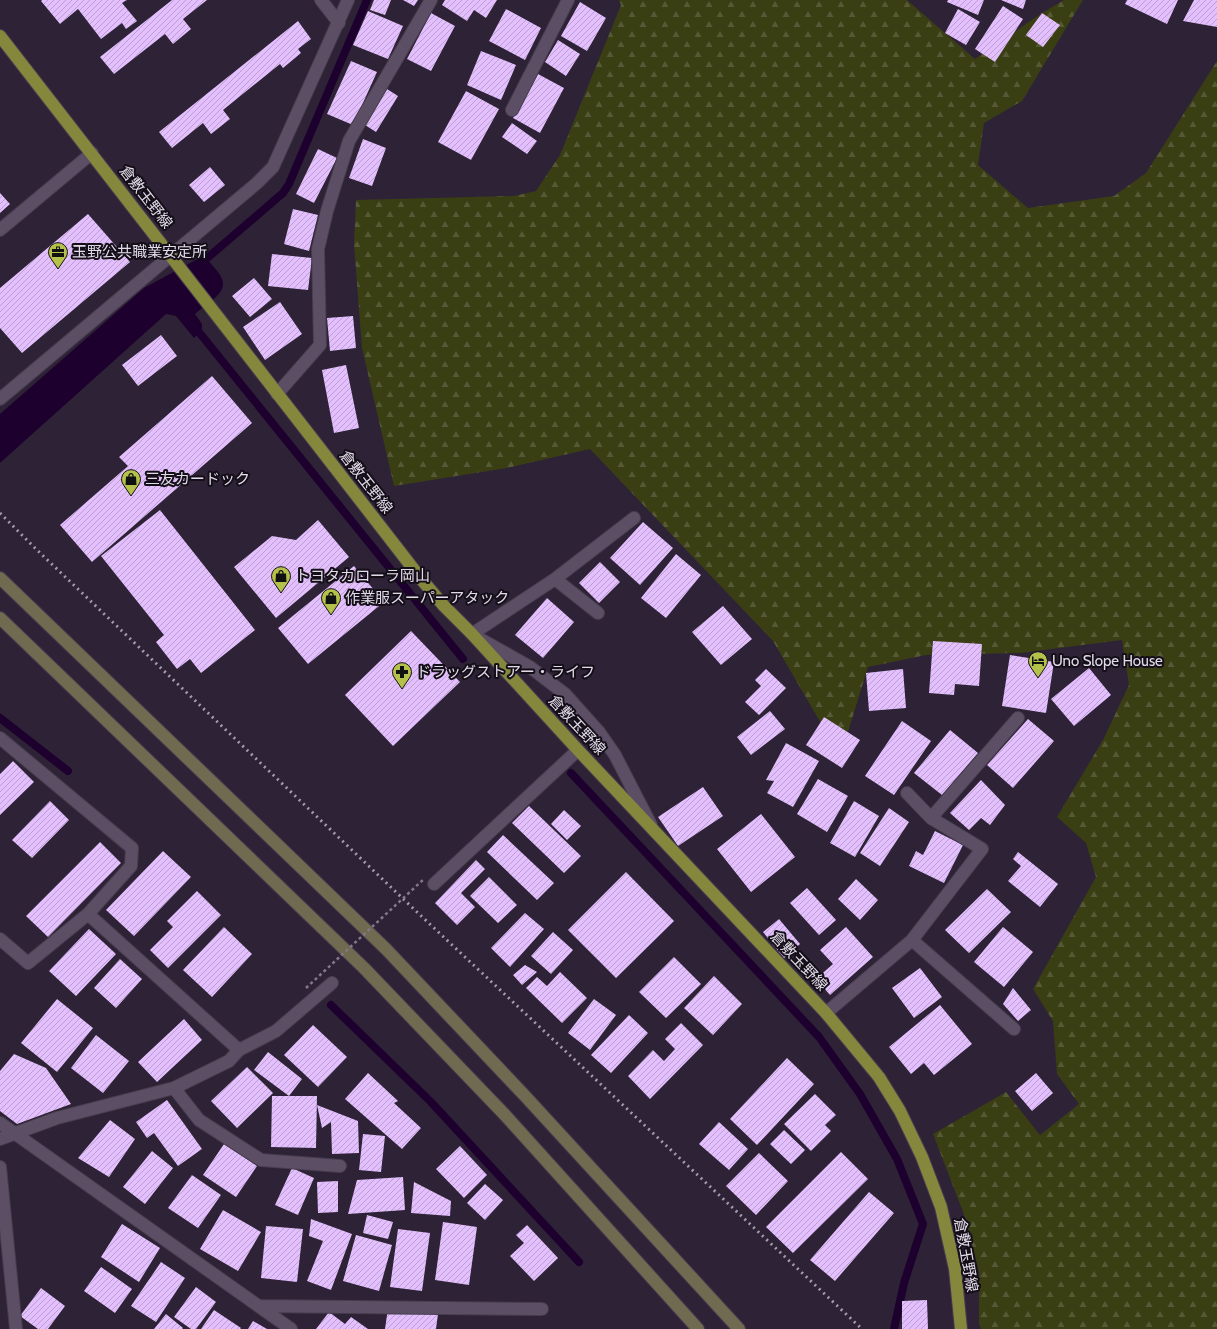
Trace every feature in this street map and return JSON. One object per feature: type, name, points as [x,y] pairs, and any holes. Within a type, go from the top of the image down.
[{"type":"main road","name":"倉敷玉野線","points":[[0,36],[422,580],[444,606],[472,634],[578,750],[826,1012],[879,1077],[900,1111],[922,1157],[941,1207],[955,1269],[961,1329]]},
{"type":"street","points":[[321,0],[339,23]]},
{"type":"street","points":[[0,399],[257,183],[273,167],[339,23],[348,0]]},
{"type":"street","points":[[277,394],[320,345],[318,249],[327,211],[349,141],[431,0]]},
{"type":"street","points":[[512,110],[568,0]]},
{"type":"street","points":[[0,230],[92,153]]},
{"type":"street","points":[[634,518],[555,579],[472,634],[530,667],[565,694],[599,732],[615,755],[656,833]]},
{"type":"street","points":[[0,578],[386,949],[526,1097],[739,1329]]},
{"type":"street","points":[[555,579],[598,613]]},
{"type":"street","points":[[0,618],[364,968],[505,1115],[698,1329]]},
{"type":"street","points":[[931,818],[1018,718]]},
{"type":"street","points":[[0,738],[132,848],[131,866],[88,914],[28,963],[0,939]]},
{"type":"street","points":[[429,882],[578,750]]},
{"type":"street","points":[[826,1012],[912,940],[982,849],[931,818],[907,793]]},
{"type":"street","points":[[88,914],[239,1050]]},
{"type":"street","points":[[912,940],[1014,1029]]},
{"type":"street","points":[[0,1139],[57,1118],[174,1088],[229,1061],[239,1050],[276,1031],[332,983]]},
{"type":"street","points":[[174,1088],[199,1120],[261,1160],[340,1166]]},
{"type":"street","points":[[0,1123],[291,1329]]},
{"type":"street","points":[[0,1167],[16,1329]]},
{"type":"street","points":[[260,1306],[542,1309]]},
{"type":"path","points":[[306,988],[429,882]]},
{"type":"green space","points":[[619,0],[907,0],[975,59],[1042,13],[1064,0],[1083,0],[1022,101],[984,123],[978,165],[1028,208],[1114,196],[1146,173],[1217,61],[1217,1329],[981,1329],[979,1323],[979,1272],[965,1217],[933,1134],[1006,1092],[1040,1135],[1079,1104],[1057,1074],[1053,1021],[1033,989],[1096,877],[1086,843],[1057,817],[1103,740],[1129,685],[1122,640],[1020,653],[926,655],[868,667],[848,732],[829,737],[773,641],[590,449],[507,468],[394,486],[362,348],[354,244],[356,200],[514,196],[536,191],[560,155],[621,5]]},
{"type":"shaded area","points":[[203,256],[220,275],[223,282],[223,288],[214,299],[195,314],[202,324],[202,330],[194,338],[176,316],[166,314],[0,463],[0,414],[144,288]]},
{"type":"building","points":[[127,0],[122,3],[137,21],[126,29],[122,23],[101,39],[78,9],[60,24],[41,1]]},
{"type":"building","points":[[172,0],[207,0],[183,19],[191,29],[173,44],[165,34],[114,74],[100,57]]},
{"type":"building","points":[[374,0],[391,0],[385,15],[370,10]]},
{"type":"building","points":[[403,0],[418,0],[414,6]]},
{"type":"building","points":[[445,0],[497,0],[486,18],[474,10],[467,21],[442,5]]},
{"type":"building","points":[[948,0],[984,0],[978,15],[947,2]]},
{"type":"building","points":[[1001,0],[1026,0],[1023,9]]},
{"type":"building","points":[[1127,0],[1178,0],[1167,24],[1125,4]]},
{"type":"building","points":[[1194,0],[1217,0],[1217,27],[1183,21]]},
{"type":"building","points":[[580,2],[606,18],[587,51],[561,36]]},
{"type":"building","points":[[1003,6],[1023,19],[995,62],[975,49]]},
{"type":"building","points":[[506,9],[541,28],[525,60],[489,41]]},
{"type":"building","points":[[958,9],[980,22],[966,45],[945,33]]},
{"type":"building","points":[[368,11],[403,26],[388,59],[353,45]]},
{"type":"building","points":[[431,13],[455,26],[431,71],[407,59]]},
{"type":"building","points":[[1042,13],[1060,25],[1043,47],[1026,35]]},
{"type":"building","points":[[298,21],[311,39],[298,49],[301,53],[283,68],[280,64],[223,110],[230,119],[211,134],[203,123],[172,148],[159,132]]},
{"type":"building","points":[[558,40],[580,54],[566,76],[545,62]]},
{"type":"building","points":[[481,51],[516,65],[501,100],[467,85]]},
{"type":"building","points":[[351,61],[377,72],[353,125],[327,114]]},
{"type":"building","points":[[538,74],[564,88],[540,133],[513,118]]},
{"type":"building","points":[[387,89],[398,96],[376,132],[365,125]]},
{"type":"building","points":[[466,91],[499,109],[471,160],[438,142]]},
{"type":"building","points":[[512,123],[537,141],[527,154],[502,137]]},
{"type":"building","points":[[363,139],[386,148],[372,186],[349,178]]},
{"type":"building","points":[[318,149],[337,158],[314,203],[296,194]]},
{"type":"building","points":[[210,167],[225,185],[204,202],[189,185]]},
{"type":"building","points":[[0,193],[10,204],[0,213]]},
{"type":"building","points":[[293,209],[318,215],[309,251],[284,244]]},
{"type":"building","points":[[88,214],[130,262],[22,353],[0,328],[0,288]]},
{"type":"building","points":[[272,254],[312,258],[308,290],[268,286]]},
{"type":"building","points":[[254,278],[272,299],[250,317],[232,296]]},
{"type":"building","points":[[280,302],[302,334],[265,360],[243,327]]},
{"type":"building","points":[[353,316],[356,348],[330,351],[327,318]]},
{"type":"building","points":[[161,335],[177,356],[138,386],[122,365]]},
{"type":"building","points":[[346,365],[359,428],[334,433],[322,370]]},
{"type":"building","name":"三友カードック","points":[[212,376],[252,423],[92,562],[60,525],[128,466],[119,457]]},
{"type":"building","points":[[160,510],[255,630],[201,673],[190,659],[177,669],[156,642],[164,635],[101,556]]},
{"type":"building","name":"トヨタカローラ岡山","points":[[318,520],[349,557],[276,618],[234,567],[272,536],[296,540]]},
{"type":"building","points":[[643,522],[673,548],[640,585],[610,558]]},
{"type":"building","points":[[676,554],[701,575],[666,618],[641,598]]},
{"type":"building","points":[[600,562],[620,582],[599,603],[579,583]]},
{"type":"building","name":"作業服スーパーアタック","points":[[354,566],[384,602],[308,664],[278,628]]},
{"type":"building","points":[[547,598],[574,622],[543,658],[515,635]]},
{"type":"building","points":[[723,606],[752,639],[721,665],[692,632]]},
{"type":"building","name":"ドラッグストアー・ライフ","points":[[411,631],[460,682],[393,746],[345,695]]},
{"type":"building","points":[[933,641],[982,644],[979,686],[955,684],[954,695],[929,693]]},
{"type":"building","points":[[1010,655],[1054,662],[1046,713],[1002,706]]},
{"type":"building","points":[[1089,668],[1111,695],[1074,726],[1051,699]]},
{"type":"building","points":[[766,669],[786,688],[759,715],[745,702],[761,686],[755,680]]},
{"type":"building","points":[[903,669],[906,708],[869,711],[866,673]]},
{"type":"building","points":[[770,711],[785,729],[751,755],[737,737]]},
{"type":"building","points":[[824,717],[860,740],[842,768],[806,745]]},
{"type":"building","points":[[1028,719],[1054,741],[1013,788],[987,765]]},
{"type":"building","points":[[902,721],[931,741],[894,795],[865,776]]},
{"type":"building","points":[[950,730],[978,753],[942,795],[914,773]]},
{"type":"building","points":[[786,743],[819,761],[793,807],[767,793],[774,781],[766,780]]},
{"type":"building","points":[[13,761],[34,782],[0,815],[0,774]]},
{"type":"building","points":[[818,779],[848,796],[827,832],[797,814]]},
{"type":"building","points":[[981,780],[1005,805],[990,825],[981,818],[969,830],[950,813]]},
{"type":"building","points":[[703,787],[723,816],[678,846],[658,817]]},
{"type":"building","points":[[50,801],[69,820],[32,858],[12,840]]},
{"type":"building","points":[[854,801],[879,816],[855,857],[830,843]]},
{"type":"building","points":[[529,806],[581,856],[564,873],[512,823]]},
{"type":"building","points":[[889,808],[909,822],[880,866],[860,853]]},
{"type":"building","points":[[564,810],[581,826],[567,840],[551,824]]},
{"type":"building","points":[[761,814],[795,857],[751,892],[717,849]]},
{"type":"building","points":[[935,831],[963,845],[944,883],[909,866],[916,851],[923,855]]},
{"type":"building","points":[[503,835],[554,883],[537,900],[487,852]]},
{"type":"building","points":[[100,842],[121,863],[48,937],[26,916]]},
{"type":"building","points":[[163,851],[191,877],[134,936],[106,910]]},
{"type":"building","points":[[1018,852],[1058,884],[1040,907],[1008,881],[1021,866],[1013,859]]},
{"type":"building","points":[[476,860],[485,869],[461,893],[475,907],[457,925],[435,903]]},
{"type":"building","points":[[626,872],[674,921],[616,978],[568,930]]},
{"type":"building","points":[[489,877],[517,905],[498,923],[470,896]]},
{"type":"building","points":[[856,879],[878,900],[860,920],[838,899]]},
{"type":"building","points":[[807,888],[836,920],[819,935],[790,903]]},
{"type":"building","points":[[987,889],[1011,912],[969,953],[945,930]]},
{"type":"building","points":[[197,891],[221,915],[168,968],[150,950],[173,927],[167,921]]},
{"type":"building","points":[[525,913],[544,929],[510,967],[491,948]]},
{"type":"building","points":[[779,919],[800,944],[784,958],[763,932]]},
{"type":"building","points":[[224,927],[252,954],[212,997],[183,970]]},
{"type":"building","points":[[846,927],[873,957],[830,995],[816,979],[833,964],[820,950]]},
{"type":"building","points":[[1003,927],[1033,952],[1004,987],[974,962]]},
{"type":"building","points":[[89,929],[116,954],[76,996],[49,971]]},
{"type":"building","points":[[553,932],[573,950],[551,974],[531,956]]},
{"type":"building","points":[[674,957],[701,984],[666,1018],[639,992]]},
{"type":"building","points":[[120,959],[142,979],[116,1008],[94,988]]},
{"type":"building","points":[[525,965],[537,972],[522,985],[513,975]]},
{"type":"building","points":[[920,968],[942,997],[914,1018],[892,988]]},
{"type":"building","points":[[560,972],[587,998],[562,1023],[526,988],[537,977],[547,986]]},
{"type":"building","points":[[714,976],[742,1004],[713,1035],[684,1008]]},
{"type":"building","points":[[1013,988],[1031,1010],[1018,1021],[1003,1004]]},
{"type":"building","points":[[57,999],[93,1028],[57,1072],[21,1043]]},
{"type":"building","points":[[594,999],[616,1015],[590,1050],[568,1033]]},
{"type":"building","points":[[940,1005],[972,1044],[934,1075],[924,1063],[911,1074],[889,1047]]},
{"type":"building","points":[[629,1015],[648,1033],[611,1073],[591,1055]]},
{"type":"building","points":[[184,1019],[202,1040],[157,1082],[138,1062]]},
{"type":"building","points":[[681,1023],[703,1045],[650,1099],[628,1076],[653,1050],[664,1061],[675,1049],[665,1039]]},
{"type":"building","points":[[313,1025],[347,1057],[318,1087],[284,1055]]},
{"type":"building","points":[[96,1035],[129,1061],[103,1093],[71,1068]]},
{"type":"building","points":[[268,1052],[302,1079],[289,1096],[254,1070]]},
{"type":"building","points":[[14,1054],[46,1068],[71,1104],[17,1124],[0,1111],[0,1071]]},
{"type":"building","points":[[787,1058],[814,1084],[757,1145],[730,1119]]},
{"type":"building","points":[[247,1067],[273,1093],[237,1128],[211,1101]]},
{"type":"building","points":[[368,1073],[398,1101],[394,1103],[421,1128],[402,1149],[345,1099]]},
{"type":"building","points":[[1036,1073],[1053,1093],[1032,1111],[1015,1091]]},
{"type":"building","points":[[815,1094],[836,1115],[825,1125],[831,1131],[811,1151],[784,1124]]},
{"type":"building","points":[[272,1096],[317,1096],[316,1148],[271,1147]]},
{"type":"building","points":[[167,1100],[202,1149],[178,1166],[154,1133],[147,1138],[136,1122]]},
{"type":"building","points":[[317,1105],[358,1121],[359,1153],[332,1154],[331,1122],[322,1128]]},
{"type":"building","points":[[110,1120],[135,1139],[109,1177],[78,1158]]},
{"type":"building","points":[[719,1122],[748,1149],[729,1170],[699,1144]]},
{"type":"building","points":[[784,1130],[805,1150],[791,1164],[770,1144]]},
{"type":"building","points":[[363,1134],[385,1136],[381,1172],[359,1170]]},
{"type":"building","points":[[224,1144],[257,1166],[236,1197],[203,1175]]},
{"type":"building","points":[[460,1146],[487,1175],[464,1198],[436,1169]]},
{"type":"building","points":[[152,1151],[173,1168],[145,1204],[123,1187]]},
{"type":"building","points":[[841,1152],[868,1179],[793,1253],[766,1227]]},
{"type":"building","points":[[759,1153],[788,1181],[756,1215],[726,1186]]},
{"type":"building","points":[[292,1168],[314,1178],[298,1215],[275,1205]]},
{"type":"building","points":[[192,1175],[221,1195],[198,1228],[168,1208]]},
{"type":"building","points":[[403,1177],[405,1210],[348,1214],[357,1180]]},
{"type":"building","points":[[338,1181],[338,1212],[318,1213],[317,1182]]},
{"type":"building","points":[[414,1182],[451,1201],[450,1216],[411,1213]]},
{"type":"building","points":[[485,1184],[503,1200],[485,1220],[467,1203]]},
{"type":"building","points":[[869,1192],[894,1213],[835,1281],[810,1260]]},
{"type":"building","points":[[223,1210],[261,1232],[238,1271],[200,1249]]},
{"type":"building","points":[[367,1215],[393,1222],[388,1239],[363,1233]]},
{"type":"building","points":[[311,1219],[352,1234],[331,1290],[307,1281],[323,1241],[309,1236]]},
{"type":"building","points":[[443,1222],[477,1227],[469,1285],[435,1280]]},
{"type":"building","points":[[122,1224],[160,1248],[139,1282],[101,1257]]},
{"type":"building","points":[[527,1225],[558,1258],[534,1281],[510,1256],[524,1243],[516,1235]]},
{"type":"building","points":[[266,1226],[303,1229],[297,1282],[261,1278]]},
{"type":"building","points":[[398,1229],[430,1233],[422,1291],[390,1287]]},
{"type":"building","points":[[356,1235],[392,1245],[379,1291],[343,1281]]},
{"type":"building","points":[[161,1262],[185,1278],[156,1322],[131,1306]]},
{"type":"building","points":[[101,1267],[132,1289],[115,1313],[84,1291]]},
{"type":"building","points":[[196,1287],[216,1302],[196,1329],[191,1329],[174,1317]]},
{"type":"building","points":[[41,1288],[65,1306],[48,1329],[38,1329],[20,1316]]},
{"type":"building","points":[[927,1300],[928,1329],[902,1329],[902,1301]]},
{"type":"building","points":[[388,1308],[438,1314],[436,1329],[385,1329]]},
{"type":"building","points":[[214,1310],[241,1328],[201,1329]]},
{"type":"building","points":[[329,1312],[345,1324],[351,1317],[368,1329],[316,1329]]},
{"type":"building","points":[[166,1314],[183,1328],[154,1329]]},
{"type":"building","points":[[253,1321],[267,1329],[248,1329]]},
{"type":"waterway","points":[[198,266],[283,193],[289,184],[367,0]]},
{"type":"waterway","points":[[194,326],[463,659]]},
{"type":"waterway","points":[[0,718],[68,771]]},
{"type":"waterway","points":[[571,773],[819,1037],[860,1094],[897,1159],[923,1224],[904,1283],[894,1329]]},
{"type":"waterway","points":[[331,1005],[430,1101],[579,1262]]},
{"type":"railway","points":[[0,513],[418,913],[862,1329]]},
{"type":"place","name":"玉野公共職業安定所","points":[[58,269]]},
{"type":"place","name":"三友カードック","points":[[131,496]]},
{"type":"place","name":"トヨタカローラ岡山","points":[[281,593]]},
{"type":"place","name":"作業服スーパーアタック","points":[[331,615]]},
{"type":"place","name":"Uno Slope House","points":[[1038,678]]},
{"type":"place","name":"ドラッグストアー・ライフ","points":[[402,689]]}]
